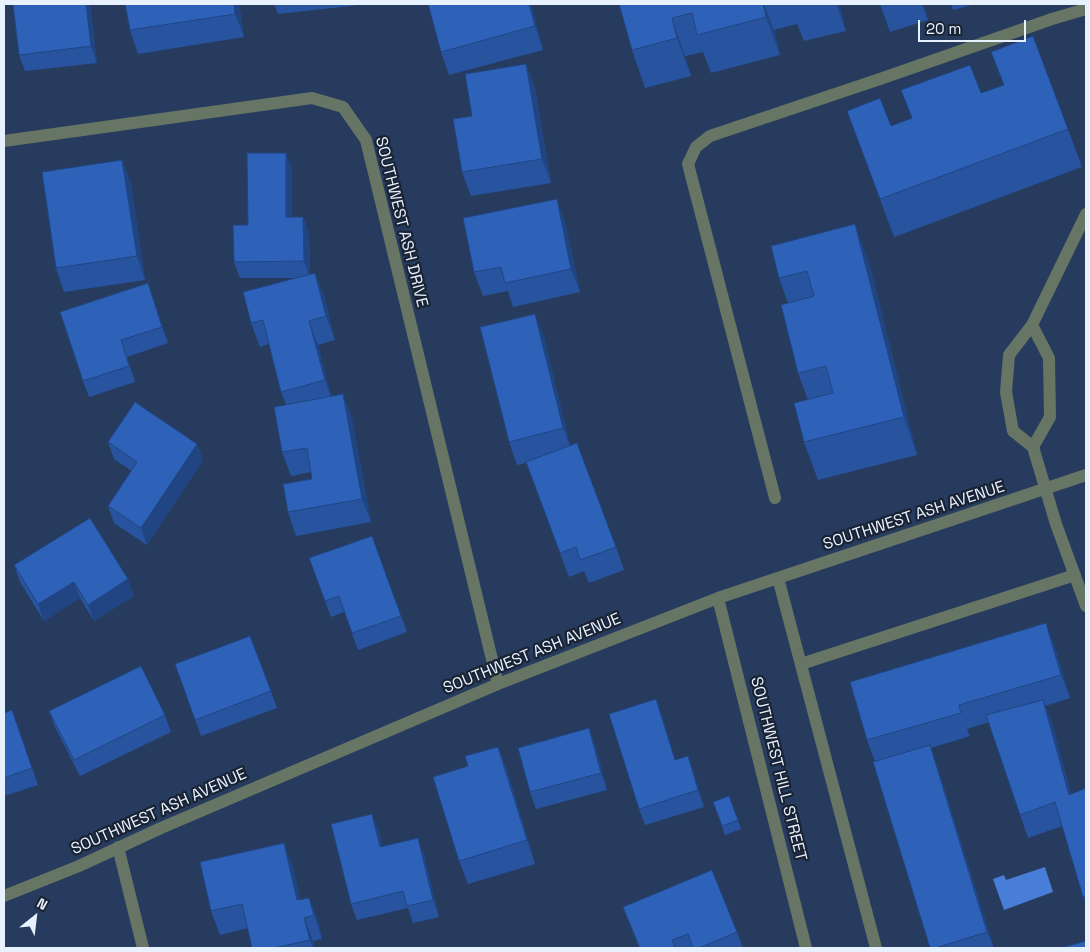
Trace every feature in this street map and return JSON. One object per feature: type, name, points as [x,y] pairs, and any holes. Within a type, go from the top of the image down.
[{"type":"street","points":[[775,498],[688,164],[696,147],[710,136],[1086,9]]},
{"type":"street","name":"SOUTHWEST ASH DRIVE","points":[[4,141],[312,98],[343,107],[366,140],[498,684]]},
{"type":"street","points":[[1086,214],[1032,325],[1009,355],[1006,392],[1013,430],[1033,447],[1044,489],[1086,606]]},
{"type":"street","points":[[1032,325],[1049,358],[1050,417],[1033,447]]},
{"type":"street","name":"SOUTHWEST ASH AVENUE","points":[[4,896],[79,866],[118,847],[498,684],[718,598],[1086,475]]},
{"type":"street","points":[[801,664],[1074,575]]},
{"type":"street","points":[[778,578],[876,948]]},
{"type":"street","name":"SOUTHWEST HILL STREET","points":[[718,598],[806,948]]},
{"type":"street","points":[[118,847],[143,948]]},
{"type":"water","points":[[1045,867],[1053,892],[1004,910],[993,879],[1004,875],[1006,880]]},
{"type":"building","points":[[13,4],[86,4],[91,46],[19,55]]},
{"type":"building","points":[[125,4],[234,4],[235,14],[130,30]]},
{"type":"building","points":[[428,4],[529,4],[535,26],[441,52]]},
{"type":"building","points":[[619,4],[763,4],[766,17],[697,35],[692,13],[672,18],[677,38],[632,50]]},
{"type":"building","points":[[1033,36],[1068,129],[880,199],[847,111],[880,98],[891,126],[912,118],[901,90],[970,65],[981,93],[1004,85],[991,52]]},
{"type":"building","points":[[526,64],[542,159],[462,172],[453,119],[472,116],[465,74]]},
{"type":"building","points":[[247,153],[286,153],[286,217],[303,217],[304,261],[234,262],[233,225],[248,225]]},
{"type":"building","points":[[122,160],[137,256],[56,268],[42,172]]},
{"type":"building","points":[[557,199],[571,269],[505,283],[501,267],[474,272],[463,218]]},
{"type":"building","points":[[855,224],[904,417],[804,442],[794,403],[833,393],[826,366],[798,373],[781,305],[814,296],[807,271],[779,278],[771,246]]},
{"type":"building","points":[[315,273],[326,316],[309,321],[325,380],[281,392],[263,320],[251,323],[243,292]]},
{"type":"building","points":[[148,283],[162,327],[121,340],[129,366],[83,381],[60,312]]},
{"type":"building","points":[[535,314],[563,428],[509,442],[480,327]]},
{"type":"building","points":[[343,394],[362,499],[288,512],[283,484],[312,479],[307,448],[282,452],[274,407]]},
{"type":"building","points":[[135,402],[197,444],[141,528],[108,506],[137,462],[108,442]]},
{"type":"building","points":[[577,443],[616,547],[580,560],[576,547],[560,553],[526,462]]},
{"type":"building","points":[[90,518],[128,579],[88,605],[74,582],[38,604],[14,565]]},
{"type":"building","points":[[372,536],[401,616],[352,633],[339,596],[325,601],[309,558]]},
{"type":"building","points":[[1046,623],[1061,675],[959,705],[961,713],[867,740],[850,682]]},
{"type":"building","points":[[250,636],[271,691],[195,720],[175,664]]},
{"type":"building","points":[[141,666],[165,715],[74,760],[49,711]]},
{"type":"building","points":[[656,699],[675,760],[688,756],[698,790],[639,809],[609,714]]},
{"type":"building","points":[[1043,700],[1069,795],[1086,788],[1086,896],[1083,897],[1055,802],[1020,815],[986,715]]},
{"type":"building","points":[[12,710],[32,768],[4,778],[4,713]]},
{"type":"building","points":[[589,728],[601,773],[530,792],[518,748]]},
{"type":"building","points":[[930,745],[987,932],[935,948],[930,948],[873,762]]},
{"type":"building","points":[[498,747],[527,840],[459,861],[433,777],[468,766],[465,756]]},
{"type":"building","points":[[729,796],[738,820],[722,826],[713,802]]},
{"type":"building","points":[[372,814],[380,847],[418,838],[433,900],[407,906],[403,891],[351,904],[331,824]]},
{"type":"building","points":[[284,843],[297,900],[309,898],[314,915],[304,918],[310,940],[274,948],[252,948],[242,904],[211,911],[200,862]]},
{"type":"building","points":[[712,870],[737,932],[699,948],[693,948],[688,934],[672,940],[675,948],[640,948],[623,907]]},
{"type":"building","points":[[1086,941],[1086,948],[1060,948]]}]
